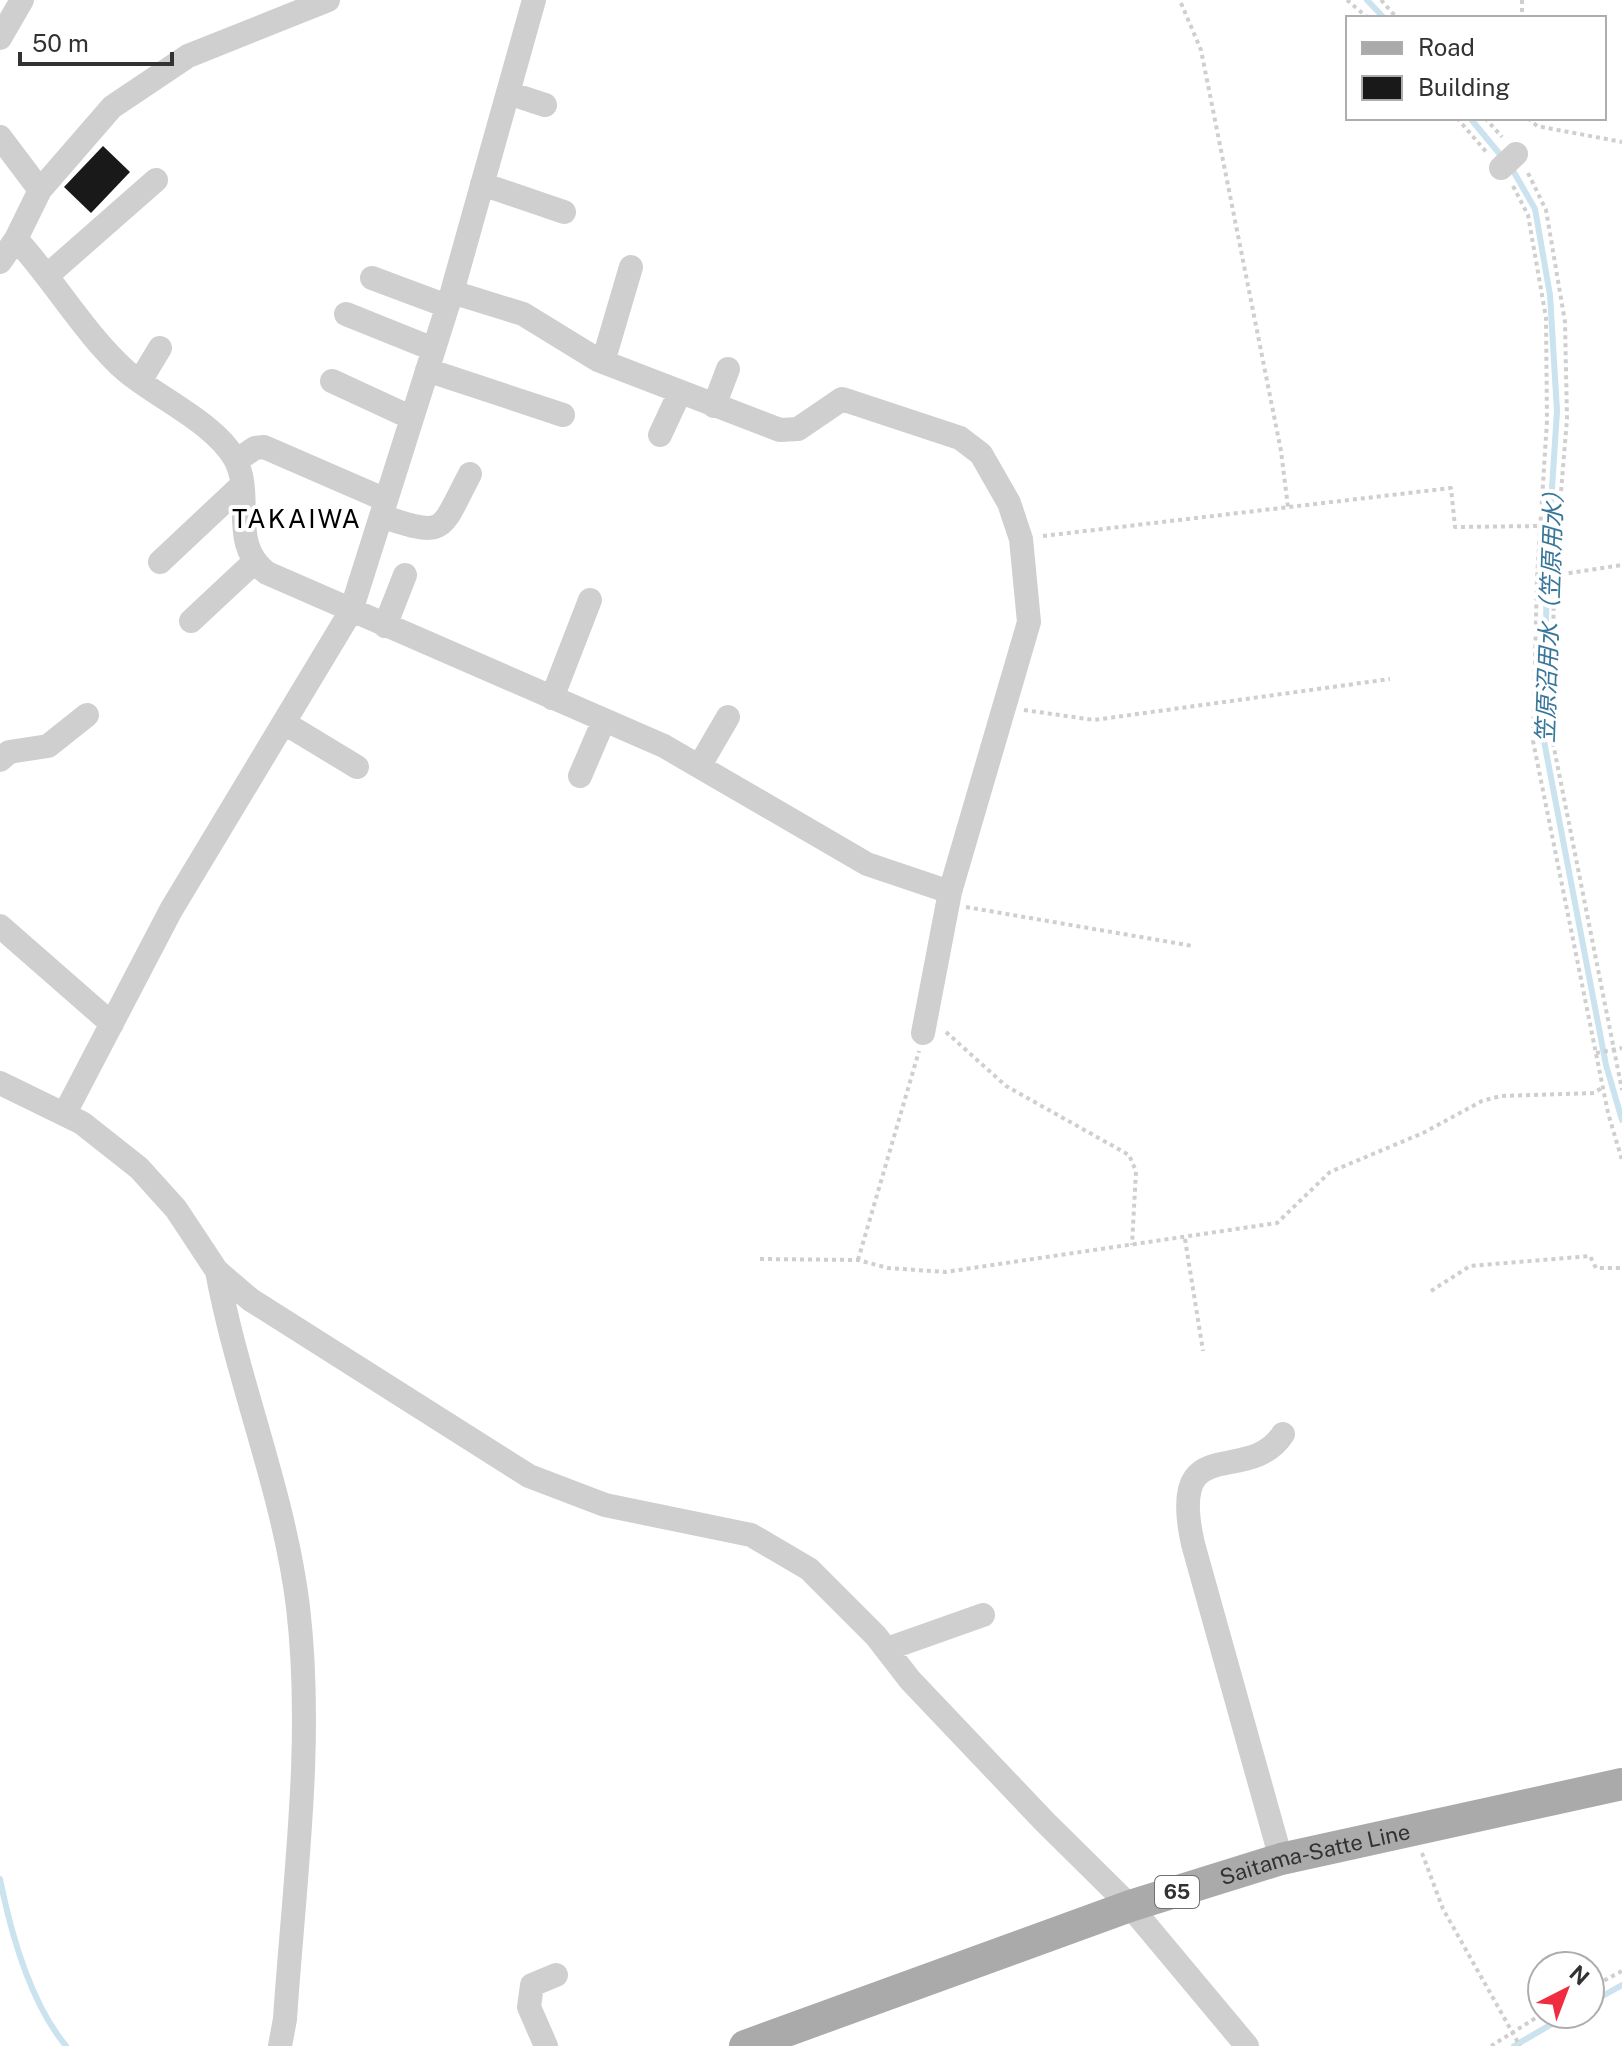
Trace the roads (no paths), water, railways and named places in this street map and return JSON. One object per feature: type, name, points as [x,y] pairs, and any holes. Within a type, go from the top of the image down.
[{"type":"main road","name":"Saitama-Satte Line","points":[[745,2046],[1130,1906],[1281,1859],[1622,1784]]},
{"type":"street","points":[[0,38],[22,0]]},
{"type":"street","points":[[0,262],[16,239],[40,190],[112,107],[188,56],[328,0]]},
{"type":"street","points":[[65,1113],[171,910],[286,724],[351,611],[449,299],[534,0]]},
{"type":"street","points":[[508,93],[545,105]]},
{"type":"street","points":[[0,137],[40,190]]},
{"type":"street","points":[[49,274],[156,180]]},
{"type":"street","points":[[482,184],[564,212]]},
{"type":"street","points":[[16,239],[49,274],[89,330],[125,370],[221,440],[239,473],[243,534],[253,563],[267,573],[700,765],[867,864],[949,897]]},
{"type":"street","points":[[603,362],[631,267]]},
{"type":"street","points":[[372,278],[449,299],[523,314],[603,362],[780,430],[798,429],[842,399],[960,438],[981,454],[1009,503],[1021,539],[1029,622],[949,897],[925,1026]]},
{"type":"street","points":[[346,314],[430,360],[563,415]]},
{"type":"street","points":[[140,381],[160,348]]},
{"type":"street","points":[[714,406],[728,369]]},
{"type":"street","points":[[332,381],[412,418]]},
{"type":"street","points":[[660,435],[680,392]]},
{"type":"street","points":[[160,562],[239,473],[255,448],[264,447],[427,531],[437,528],[449,515],[470,474]]},
{"type":"street","points":[[191,621],[253,563]]},
{"type":"street","points":[[385,626],[405,575]]},
{"type":"street","points":[[552,698],[590,600]]},
{"type":"street","points":[[0,760],[9,752],[48,746],[87,715]]},
{"type":"street","points":[[700,765],[728,717]]},
{"type":"street","points":[[580,776],[604,720]]},
{"type":"street","points":[[286,724],[357,767]]},
{"type":"street","points":[[0,926],[112,1024]]},
{"type":"street","points":[[0,1083],[65,1113],[139,1168],[176,1209],[217,1271],[251,1300],[529,1476],[605,1505],[751,1535],[809,1569],[887,1649],[910,1680],[1034,1811],[1130,1906],[1247,2046]]},
{"type":"street","points":[[217,1271],[228,1330],[281,1512],[298,1607],[303,1712],[301,1782],[285,2019],[280,2046]]},
{"type":"street","points":[[1281,1859],[1193,1544],[1187,1502],[1188,1488],[1199,1474],[1220,1462],[1265,1452],[1283,1434]]},
{"type":"street","points":[[887,1649],[983,1615]]},
{"type":"street","points":[[546,2046],[529,1998],[532,1985],[556,1975]]},
{"type":"waterway","name":"笠原沼用水（笠原用水）","points":[[1367,0],[1382,16]]},
{"type":"waterway","name":"笠原沼用水（笠原用水）","points":[[1472,120],[1503,158]]},
{"type":"waterway","name":"笠原沼用水（笠原用水）","points":[[1511,167],[1535,209],[1550,295],[1557,411],[1547,566],[1544,741],[1606,1065],[1622,1120]]},
{"type":"waterway","points":[[0,1879],[16,1944],[32,1988],[66,2046]]},
{"type":"waterway","points":[[1606,1994],[1622,1985]]},
{"type":"waterway","points":[[1514,2046],[1542,2030]]},
{"type":"district","name":"TAKAIWA","points":[[297,519]]}]
